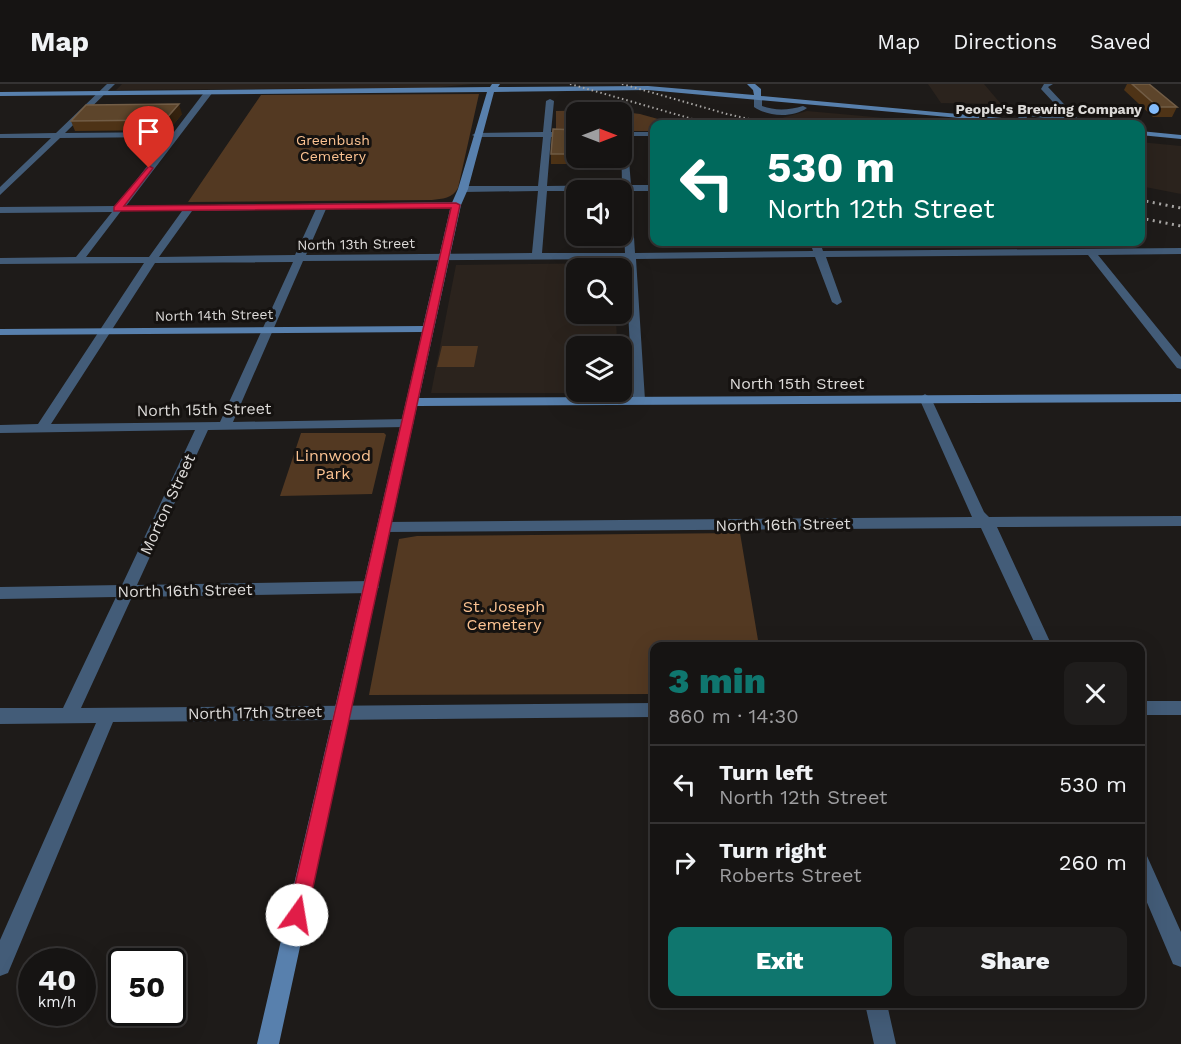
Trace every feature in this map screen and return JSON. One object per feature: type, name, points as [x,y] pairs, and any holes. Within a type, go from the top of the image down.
[{"type":"main road","points":[[523,84],[542,89]]},
{"type":"main road","points":[[750,84],[757,89],[758,99]]},
{"type":"main road","points":[[0,94],[492,86],[542,89],[648,88],[990,120]]},
{"type":"main road","points":[[268,1044],[456,205],[463,189],[476,135],[492,86]]},
{"type":"main road","points":[[758,99],[804,108],[940,120]]},
{"type":"main road","points":[[1145,133],[1181,137]]},
{"type":"main road","points":[[1145,139],[1181,143]]},
{"type":"main road","name":"North 14th Street","points":[[0,332],[429,328]]},
{"type":"main road","name":"North 15th Street","points":[[412,402],[1181,398]]},
{"type":"street","points":[[0,192],[111,84]]},
{"type":"street","points":[[1049,84],[1044,87],[1074,120]]},
{"type":"street","points":[[79,260],[209,92]]},
{"type":"street","points":[[537,256],[550,101]]},
{"type":"street","points":[[1022,120],[1022,117],[1026,114],[1068,120]]},
{"type":"street","points":[[0,136],[176,134]]},
{"type":"street","points":[[476,135],[566,134]]},
{"type":"street","points":[[632,134],[650,134]]},
{"type":"street","points":[[463,189],[566,188]]},
{"type":"street","points":[[632,188],[650,188]]},
{"type":"street","points":[[0,210],[456,205]]},
{"type":"street","points":[[225,425],[322,207]]},
{"type":"street","points":[[42,428],[151,260],[188,208]]},
{"type":"street","points":[[631,246],[639,400]]},
{"type":"street","points":[[817,246],[837,302]]},
{"type":"street","name":"North 13th Street","points":[[0,261],[1181,251]]},
{"type":"street","points":[[1091,252],[1181,365]]},
{"type":"street","points":[[925,398],[978,515],[992,529],[1042,642]]},
{"type":"street","name":"North 15th Street","points":[[0,429],[408,423]]},
{"type":"street","name":"Morton Street","points":[[69,714],[204,425]]},
{"type":"street","name":"North 16th Street","points":[[384,527],[1181,521]]},
{"type":"street","name":"North 16th Street","points":[[0,593],[371,588]]},
{"type":"street","points":[[1145,708],[1181,708]]},
{"type":"street","name":"North 17th Street","points":[[0,716],[343,711],[650,710]]},
{"type":"street","points":[[0,966],[108,714]]},
{"type":"street","points":[[1145,874],[1181,956]]},
{"type":"street","points":[[877,1008],[885,1044]]},
{"type":"shaded area","points":[[122,84],[473,84],[431,88],[116,90]]},
{"type":"shaded area","points":[[928,84],[984,84],[1001,104],[941,103]]},
{"type":"shaded area","points":[[807,111],[907,120],[793,120],[782,118]]},
{"type":"shaded area","points":[[1145,142],[1181,146],[1181,194],[1145,187]]},
{"type":"shaded area","points":[[566,264],[566,324],[616,324],[617,336],[566,336],[566,393],[431,393],[456,265]]},
{"type":"green space","name":"Greenbush Cemetery","points":[[479,94],[458,188],[447,197],[432,200],[188,202],[261,95]]},
{"type":"green space","points":[[556,111],[566,111],[566,130],[556,130]]},
{"type":"green space","points":[[632,113],[662,120],[650,120],[650,131],[632,131]]},
{"type":"green space","points":[[442,346],[478,346],[474,367],[437,367]]},
{"type":"green space","name":"Linnwood Park","points":[[301,433],[384,433],[386,435],[372,494],[280,496]]},
{"type":"green space","name":"St. Joseph Cemetery","points":[[740,533],[758,642],[650,642],[650,694],[369,695],[399,539],[417,536]]},
{"type":"building","points":[[1132,84],[1149,84],[1177,107],[1158,107]]},
{"type":"building","points":[[179,104],[165,120],[71,121],[86,105]]},
{"type":"building","points":[[553,129],[566,130],[566,154],[551,154]]},
{"type":"railway","points":[[570,84],[696,120]]},
{"type":"railway","points":[[622,84],[754,120]]},
{"type":"railway","points":[[1145,201],[1181,208]]},
{"type":"railway","points":[[1145,219],[1181,226]]},
{"type":"place","name":"People's Brewing Company","points":[[1154,109]]},
{"type":"route","points":[[149,168],[117,209],[456,205],[297,915]]}]
